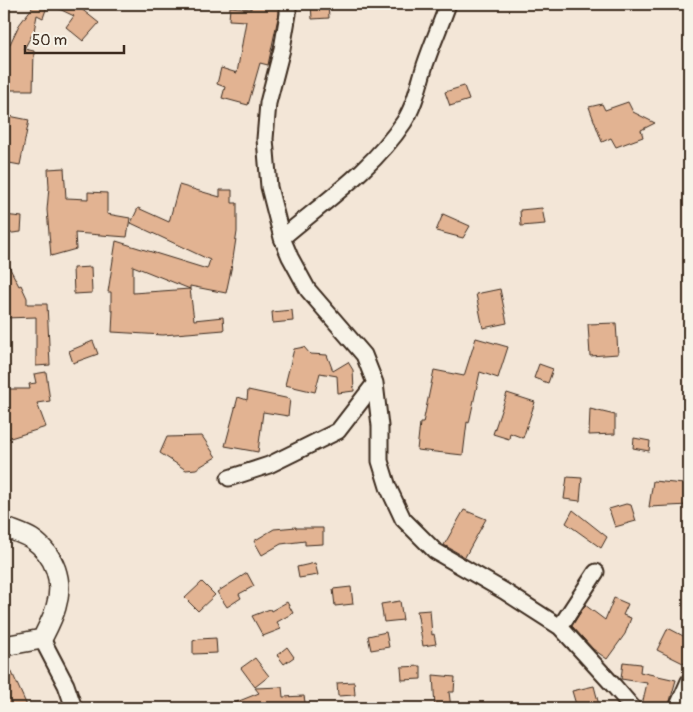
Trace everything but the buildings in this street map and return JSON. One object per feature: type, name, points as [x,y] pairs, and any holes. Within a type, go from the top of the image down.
[{"type":"street","points":[[288,4],[282,49],[268,104],[265,139],[269,187],[282,238],[308,290],[364,355],[375,383],[380,426],[380,461],[388,487],[403,519],[435,551],[504,591],[560,627],[633,708]]},
{"type":"street","points":[[282,238],[349,182],[374,158],[404,121],[416,95],[448,4]]},
{"type":"street","points":[[229,478],[269,465],[338,431],[375,383]]},
{"type":"street","points":[[4,527],[32,539],[47,553],[58,570],[59,588],[56,607],[42,639]]},
{"type":"street","points":[[560,627],[596,572]]},
{"type":"street","points":[[4,646],[42,639]]},
{"type":"street","points":[[42,639],[66,685],[74,708]]},
{"type":"street","points":[[677,708],[689,681]]}]
